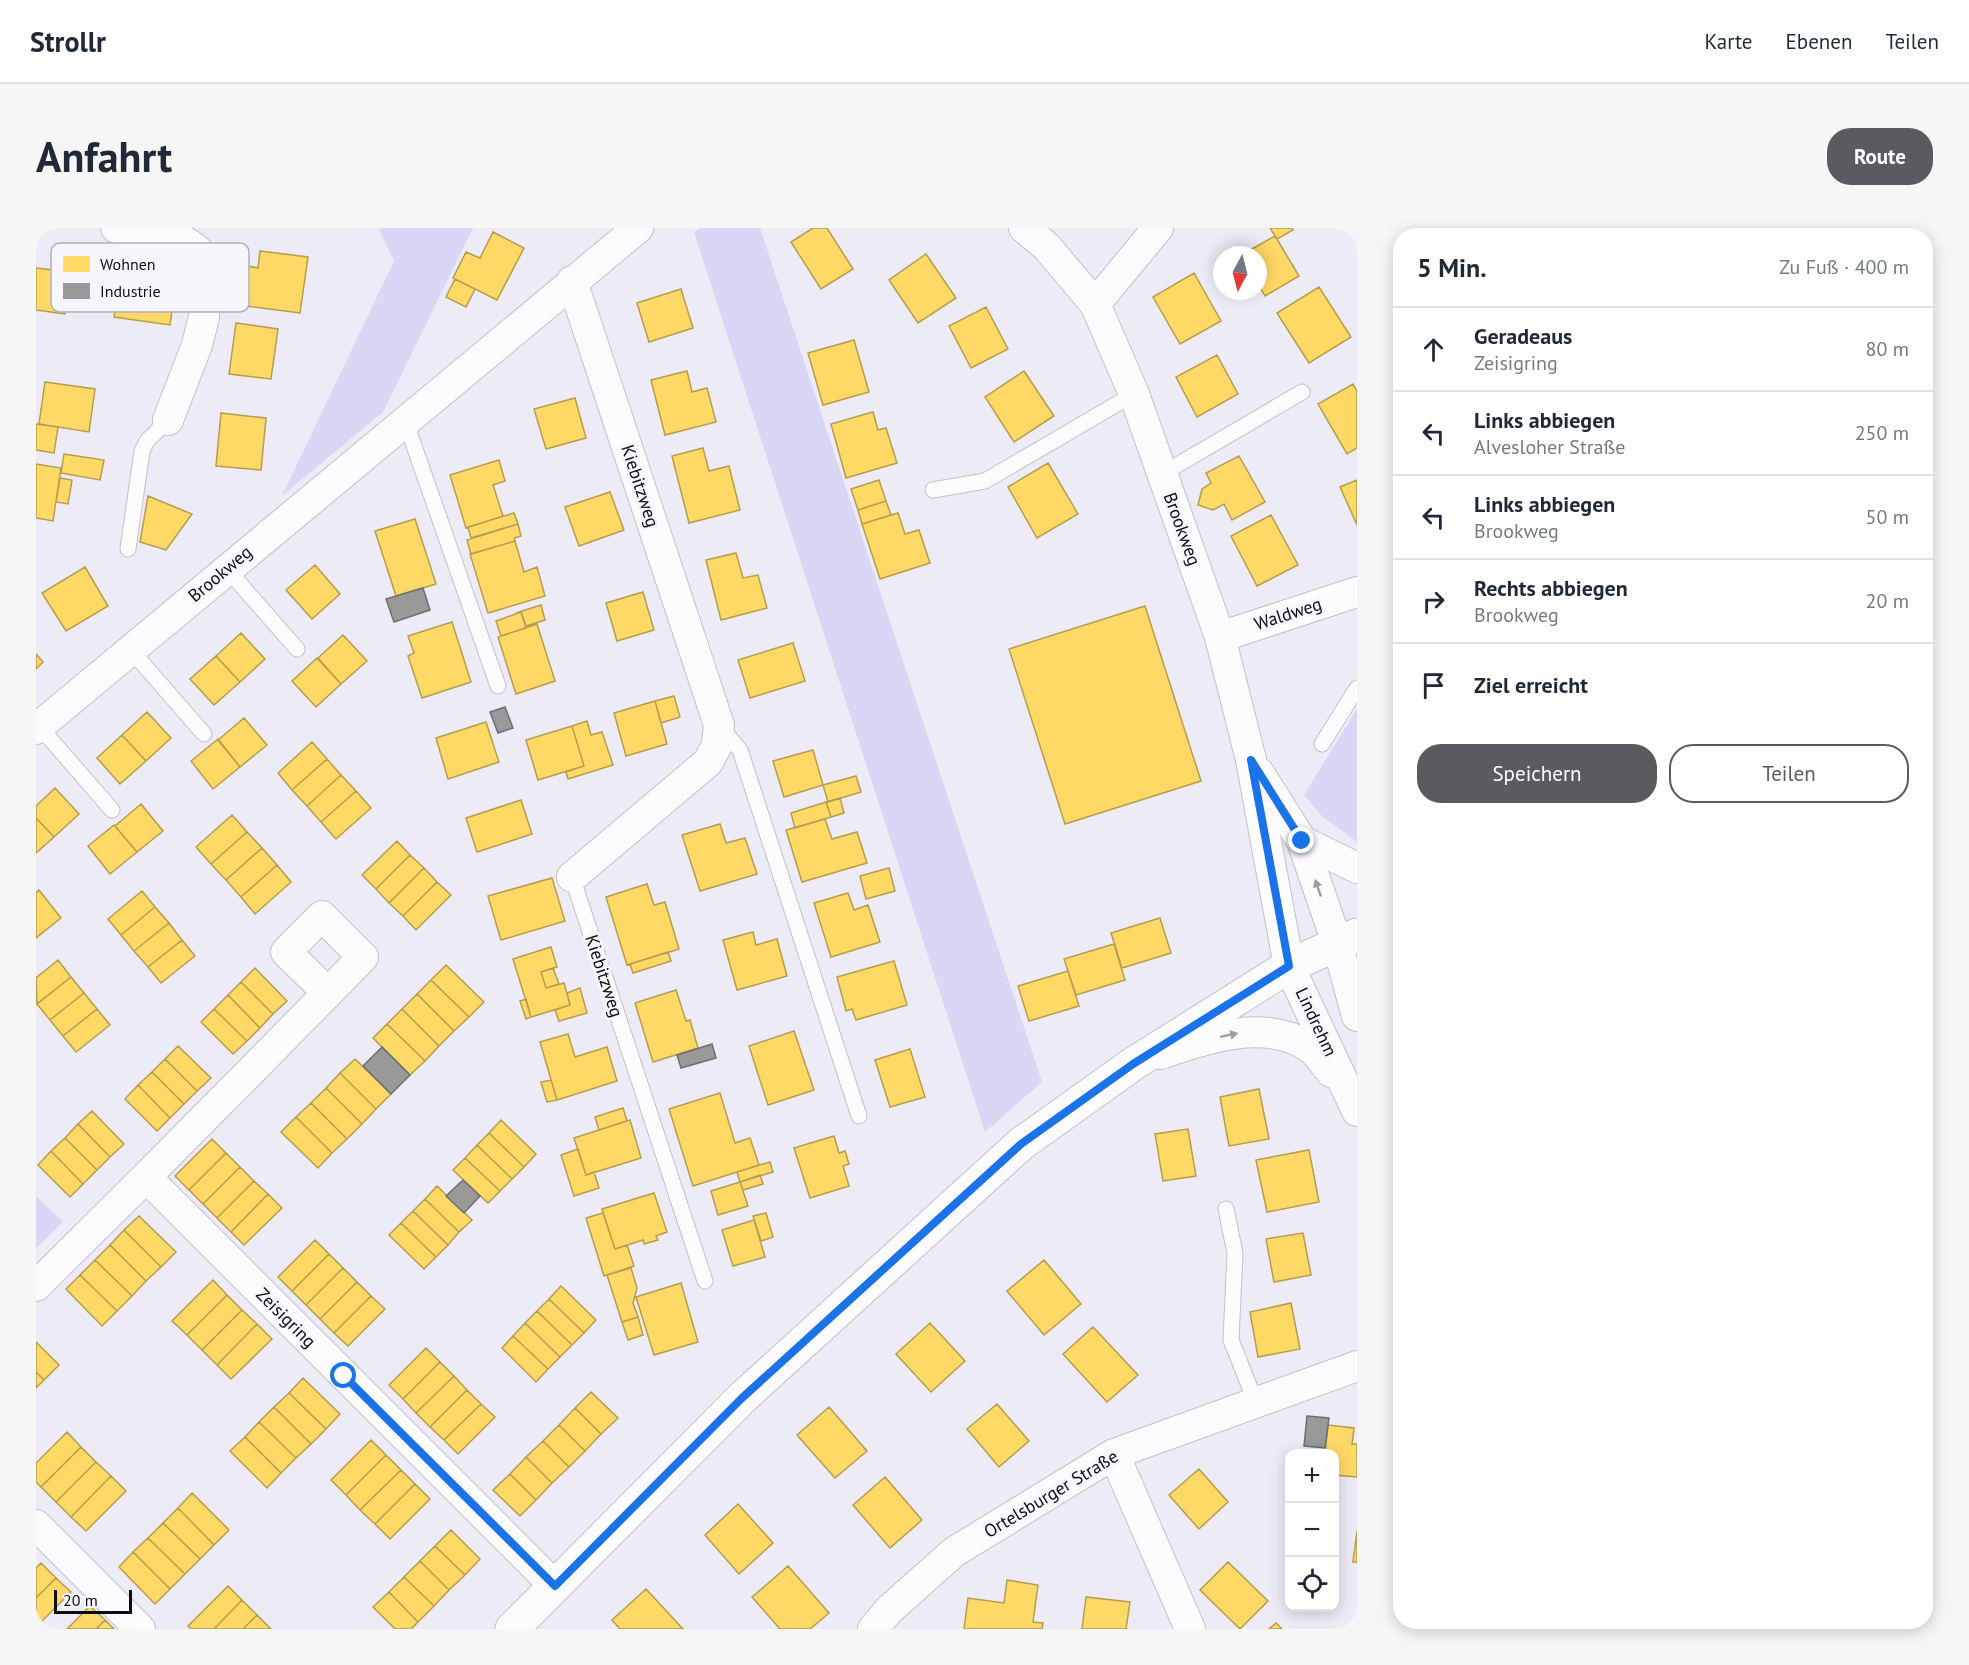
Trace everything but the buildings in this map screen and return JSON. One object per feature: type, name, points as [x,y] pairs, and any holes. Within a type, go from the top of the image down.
[{"type":"street","points":[[116,228],[173,235],[192,243]]},
{"type":"street","name":"Brookweg","points":[[38,727],[226,568],[638,228]]},
{"type":"street","name":"Brookweg","points":[[1024,228],[1046,246],[1095,304],[1134,394],[1220,637],[1251,760],[1289,966]]},
{"type":"street","points":[[1095,304],[1158,228]]},
{"type":"street","name":"Kiebitzweg","points":[[572,281],[719,725],[717,745],[708,762],[572,877]]},
{"type":"street","points":[[168,420],[197,345],[204,312]]},
{"type":"street","name":"Waldweg","points":[[1220,637],[1357,592]]},
{"type":"street","name":"Brookweg","points":[[1251,760],[1302,841],[1347,939]]},
{"type":"street","points":[[1302,841],[1357,868]]},
{"type":"street","points":[[512,1629],[742,1398],[1021,1144],[1133,1064],[1289,966],[1347,939],[1357,1016]]},
{"type":"street","name":"Lindrehm","points":[[1289,966],[1354,1105]]},
{"type":"street","points":[[36,1286],[328,993]]},
{"type":"street","points":[[1133,1064],[1190,1043],[1242,1033],[1273,1034],[1290,1038],[1311,1049],[1354,1105]]},
{"type":"street","name":"Zeisigring","points":[[146,1177],[555,1586]]},
{"type":"street","name":"Ortelsburger Straße","points":[[873,1629],[889,1610],[954,1552],[1114,1454],[1357,1366]]},
{"type":"street","points":[[1114,1454],[1190,1629]]},
{"type":"street","points":[[36,1525],[140,1629]]},
{"type":"lane","points":[[1162,474],[1302,392]]},
{"type":"lane","points":[[933,490],[985,481],[1134,394]]},
{"type":"lane","points":[[128,549],[142,451],[147,441],[168,420]]},
{"type":"lane","points":[[405,420],[498,686]]},
{"type":"lane","points":[[226,568],[297,649]]},
{"type":"lane","points":[[130,649],[204,734]]},
{"type":"lane","points":[[1322,744],[1357,688]]},
{"type":"lane","name":"Kiebitzweg","points":[[719,725],[740,750],[859,1116]]},
{"type":"lane","points":[[38,727],[112,810]]},
{"type":"lane","name":"Kiebitzweg","points":[[572,877],[705,1281]]},
{"type":"lane","points":[[1226,1209],[1235,1253],[1230,1340],[1256,1402]]},
{"type":"shaded area","points":[[381,228],[473,228],[383,412],[282,496],[394,261],[380,231]]},
{"type":"shaded area","points":[[700,228],[760,228],[1042,1082],[985,1132],[694,232]]},
{"type":"shaded area","points":[[1357,709],[1357,842],[1322,816],[1304,795]]},
{"type":"shaded area","points":[[36,1196],[63,1222],[36,1248]]},
{"type":"route","points":[[344,1376],[555,1586],[742,1398],[1021,1144],[1133,1064],[1289,966],[1251,760],[1302,841]]}]
